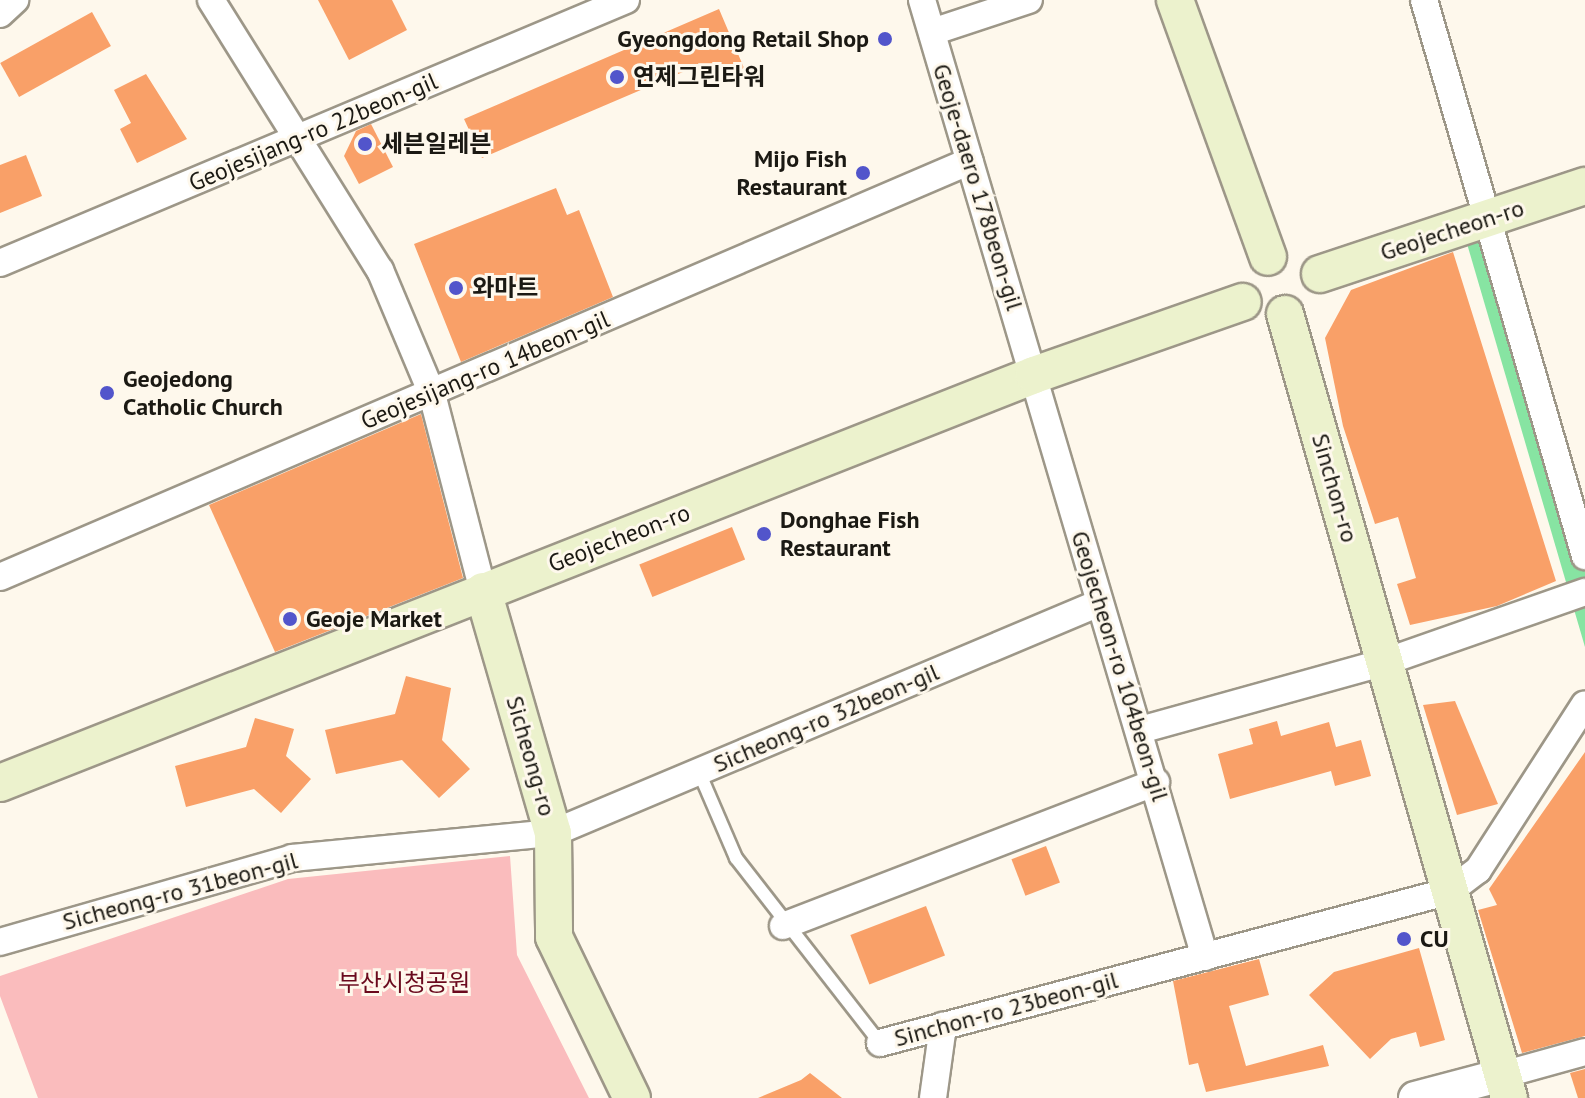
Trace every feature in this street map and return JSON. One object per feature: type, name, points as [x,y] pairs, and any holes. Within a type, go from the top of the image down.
[{"type":"main road","points":[[1175,0],[1268,257]]},
{"type":"main road","name":"Geojecheon-ro","points":[[1320,274],[1585,186]]},
{"type":"main road","points":[[1268,257],[1308,257],[1320,274],[1315,296],[1285,314],[1243,302],[1253,267],[1268,257]]},
{"type":"main road","name":"Geojecheon-ro","points":[[0,783],[1034,375],[1243,302]]},
{"type":"main road","name":"Sinchon-ro","points":[[1285,314],[1506,1087]]},
{"type":"main road","name":"Sicheong-ro","points":[[483,591],[553,833],[554,937],[633,1092]]},
{"type":"street","points":[[0,14],[15,0]]},
{"type":"street","points":[[211,0],[294,140],[380,270],[432,394],[483,591]]},
{"type":"street","name":"Geojesijang-ro 22beon-gil","points":[[0,263],[626,0]]},
{"type":"street","name":"Geoje-daero 178beon-gil","points":[[922,0],[1034,375]]},
{"type":"street","points":[[932,32],[1029,0]]},
{"type":"street","points":[[1424,0],[1585,556]]},
{"type":"street","name":"Geojesijang-ro 14beon-gil","points":[[0,577],[970,161]]},
{"type":"street","name":"Geojecheon-ro 104beon-gil","points":[[1034,375],[1205,957]]},
{"type":"street","points":[[1140,730],[1385,662],[1585,592]]},
{"type":"street","name":"Sicheong-ro 32beon-gil","points":[[553,833],[1099,603]]},
{"type":"street","points":[[1450,891],[1478,870],[1585,704]]},
{"type":"street","points":[[783,926],[1156,782]]},
{"type":"street","name":"Sicheong-ro 31beon-gil","points":[[0,942],[292,858],[553,833]]},
{"type":"street","name":"Sinchon-ro 23beon-gil","points":[[880,1043],[1450,891]]},
{"type":"street","points":[[933,1098],[943,1026]]},
{"type":"street","points":[[1415,1098],[1506,1087],[1585,1052]]},
{"type":"lane","name":"Sinchon-ro 23beon-gil","points":[[699,772],[736,858],[783,926],[880,1043]]},
{"type":"green space","name":"부산시청공원","points":[[510,856],[517,955],[589,1098],[38,1098],[0,996],[0,976],[288,879]]},
{"type":"shaded area","points":[[1495,223],[1585,544],[1585,647],[1463,230]]},
{"type":"building","points":[[318,0],[392,0],[407,30],[349,60]]},
{"type":"building","name":"연제그린타워","points":[[719,9],[744,68],[706,85],[697,66],[482,158],[464,119]]},
{"type":"building","points":[[92,12],[111,46],[19,97],[0,63]]},
{"type":"building","points":[[146,74],[187,139],[137,163],[120,129],[131,123],[114,90]]},
{"type":"building","name":"세븐일레븐","points":[[371,124],[393,167],[359,184],[344,156],[356,131]]},
{"type":"building","points":[[26,155],[42,196],[0,213],[0,165]]},
{"type":"building","points":[[556,188],[567,215],[579,210],[613,297],[461,362],[414,244]]},
{"type":"building","points":[[1453,252],[1556,581],[1497,606],[1410,625],[1397,584],[1416,578],[1398,517],[1375,524],[1343,426],[1325,338],[1351,290]]},
{"type":"building","points":[[421,414],[463,578],[275,652],[209,505]]},
{"type":"building","points":[[732,527],[745,559],[652,597],[639,564]]},
{"type":"building","points":[[406,676],[451,688],[442,740],[470,769],[439,798],[402,760],[336,774],[325,730],[395,714]]},
{"type":"building","points":[[1455,701],[1498,804],[1457,815],[1423,705]]},
{"type":"building","points":[[255,718],[294,729],[286,756],[311,779],[281,813],[254,789],[186,807],[175,766],[246,747]]},
{"type":"building","points":[[1277,721],[1281,736],[1329,722],[1336,747],[1361,740],[1371,776],[1335,786],[1331,771],[1230,799],[1218,754],[1253,744],[1249,729]]},
{"type":"building","points":[[1585,752],[1585,1036],[1522,1053],[1478,910],[1497,905],[1489,889]]},
{"type":"building","points":[[1046,846],[1060,882],[1025,896],[1011,859]]},
{"type":"building","points":[[926,906],[945,955],[869,985],[850,935]]},
{"type":"building","points":[[1419,948],[1445,1040],[1420,1047],[1416,1032],[1391,1039],[1370,1059],[1309,995],[1334,972]]},
{"type":"building","points":[[1259,959],[1269,995],[1229,1006],[1246,1066],[1323,1045],[1329,1066],[1206,1092],[1198,1063],[1189,1065],[1173,981]]},
{"type":"building","points":[[1585,1069],[1585,1098],[1578,1098],[1570,1073]]},
{"type":"building","points":[[810,1073],[842,1098],[758,1098],[801,1080]]},
{"type":"place","name":"Gyeongdong Retail Shop","points":[[885,39]]},
{"type":"place","name":"연제그린타워","points":[[617,77]]},
{"type":"place","name":"세븐일레븐","points":[[365,144]]},
{"type":"place","name":"Mijo Fish Restaurant","points":[[863,173]]},
{"type":"place","name":"와마트","points":[[456,288]]},
{"type":"place","name":"Geojedong Catholic Church","points":[[107,393]]},
{"type":"place","name":"Donghae Fish Restaurant","points":[[764,534]]},
{"type":"place","name":"Geoje Market","points":[[290,619]]},
{"type":"place","name":"CU","points":[[1404,939]]}]
